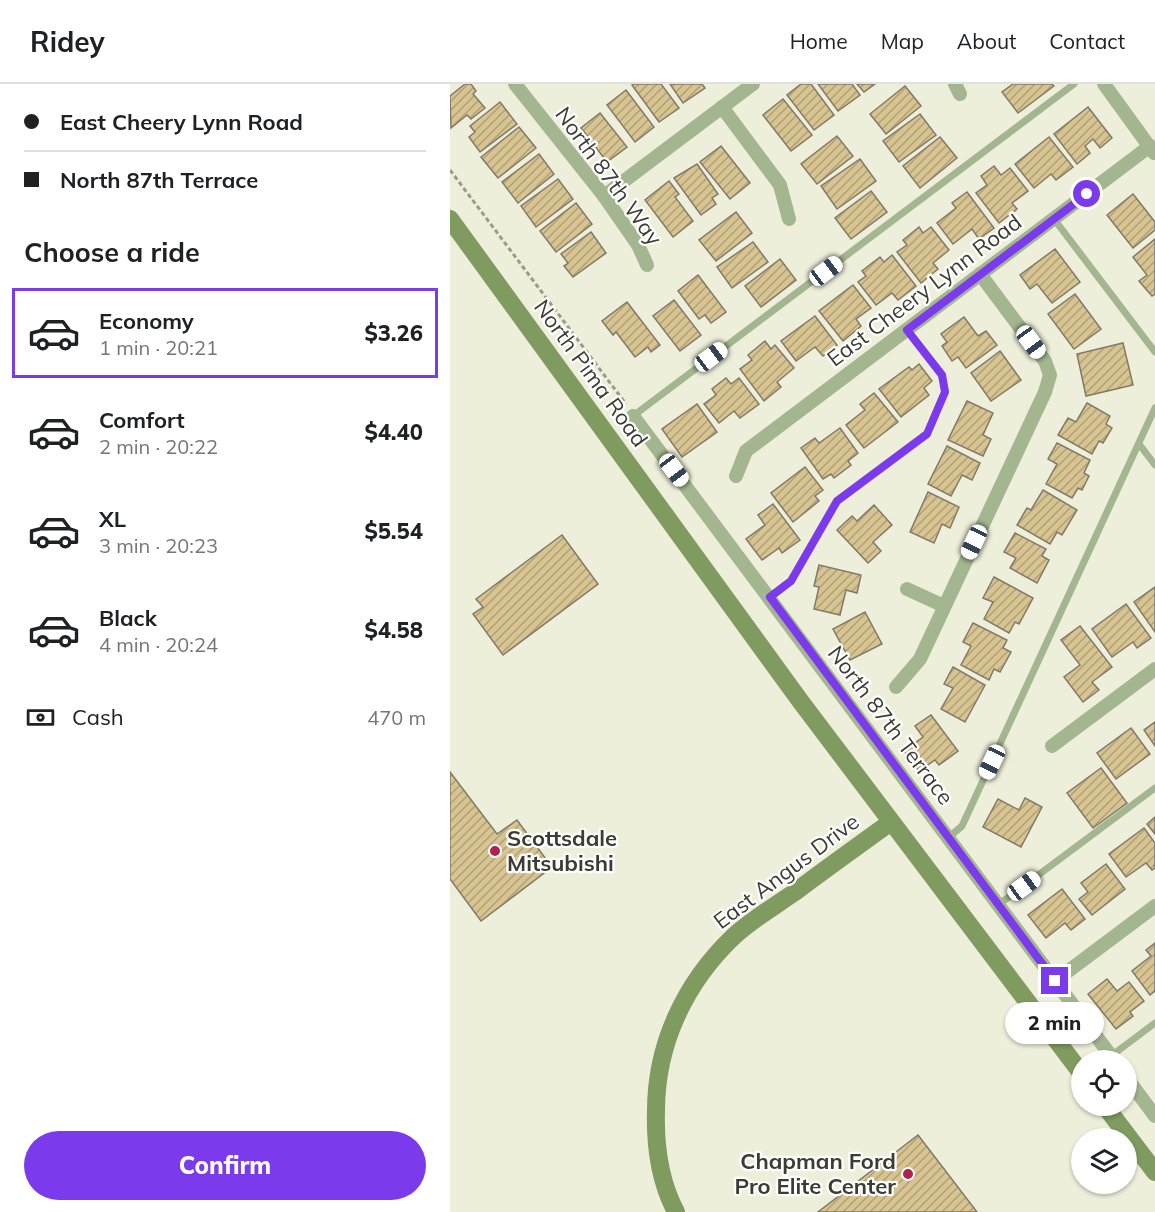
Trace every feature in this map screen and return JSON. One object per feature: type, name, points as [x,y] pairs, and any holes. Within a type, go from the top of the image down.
[{"type":"main road","name":"North Pima Road","points":[[450,219],[767,656],[1071,1059]]},
{"type":"main road","name":"East Angus Drive","points":[[676,1212],[664,1184],[657,1157],[656,1093],[661,1060],[683,999],[698,977],[734,937],[891,822]]},
{"type":"main road","points":[[1113,1116],[1155,1172]]},
{"type":"street","name":"North 87th Way","points":[[515,84],[604,196],[638,245],[647,265]]},
{"type":"street","points":[[604,196],[753,84]]},
{"type":"street","points":[[1104,84],[1153,150]]},
{"type":"street","points":[[722,107],[780,185],[789,219]]},
{"type":"street","name":"East Cheery Lynn Road","points":[[736,476],[746,451],[1054,219],[1153,150]]},
{"type":"street","points":[[896,687],[920,659],[1045,392],[1050,375],[1045,361],[980,274]]},
{"type":"street","name":"North 87th Terrace","points":[[634,415],[1106,1050]]},
{"type":"street","points":[[907,589],[944,606]]},
{"type":"street","points":[[1052,747],[1155,669]]},
{"type":"street","points":[[1055,981],[1155,906]]},
{"type":"street","points":[[1137,1092],[1155,1116]]},
{"type":"lane","points":[[634,415],[1074,84]]},
{"type":"lane","points":[[1054,219],[1155,352]]},
{"type":"lane","points":[[770,597],[791,581],[837,501],[927,434],[945,392],[942,375],[907,330]]},
{"type":"lane","points":[[948,838],[962,826],[1155,408]]},
{"type":"lane","points":[[1138,444],[1155,465]]},
{"type":"lane","points":[[998,905],[1155,788]]},
{"type":"lane","points":[[1122,1050],[1155,1023]]},
{"type":"path","points":[[450,171],[634,415]]},
{"type":"building","points":[[465,84],[471,84],[476,91],[473,94],[485,108],[471,119],[467,115],[451,128],[450,96]]},
{"type":"building","points":[[633,84],[661,84],[679,108],[659,122]]},
{"type":"building","points":[[670,84],[702,84],[705,88],[683,103]]},
{"type":"building","points":[[801,84],[811,84],[834,115],[814,130],[787,95]]},
{"type":"building","points":[[818,84],[852,84],[860,95],[838,111]]},
{"type":"building","points":[[857,84],[875,84],[864,92]]},
{"type":"building","points":[[1013,84],[1052,84],[1054,86],[1018,113],[1002,92]]},
{"type":"building","points":[[905,86],[921,106],[886,134],[870,114]]},
{"type":"building","points":[[626,90],[654,127],[635,142],[607,105]]},
{"type":"building","points":[[783,99],[812,135],[791,151],[763,115]]},
{"type":"building","points":[[500,102],[517,124],[480,152],[469,137],[475,132],[470,126]]},
{"type":"building","points":[[1088,107],[1112,138],[1100,148],[1093,139],[1085,146],[1090,153],[1077,164],[1054,134]]},
{"type":"building","points":[[600,113],[627,147],[607,162],[581,128]]},
{"type":"building","points":[[920,114],[936,135],[899,162],[883,141]]},
{"type":"building","points":[[519,127],[536,148],[498,178],[481,157]]},
{"type":"building","points":[[837,136],[853,156],[817,184],[801,164]]},
{"type":"building","points":[[940,137],[957,158],[920,188],[903,166]]},
{"type":"building","points":[[1049,137],[1073,167],[1056,180],[1051,174],[1034,188],[1015,164]]},
{"type":"building","points":[[721,146],[750,183],[730,199],[700,162]]},
{"type":"building","points":[[539,154],[554,174],[518,203],[502,182]]},
{"type":"building","points":[[860,159],[876,181],[837,209],[821,186]]},
{"type":"building","points":[[697,164],[718,194],[712,198],[716,204],[701,215],[674,178]]},
{"type":"building","points":[[994,166],[1001,175],[1010,168],[1028,191],[1012,203],[1017,209],[999,223],[976,193],[987,185],[981,176]]},
{"type":"building","points":[[558,179],[573,199],[536,227],[521,206]]},
{"type":"building","points":[[669,181],[679,194],[675,197],[693,221],[673,237],[645,200]]},
{"type":"building","points":[[871,191],[887,212],[851,239],[835,218]]},
{"type":"building","points":[[967,192],[994,228],[979,239],[972,229],[953,244],[937,223],[956,208],[952,203]]},
{"type":"building","points":[[1133,194],[1155,222],[1155,230],[1133,248],[1107,215]]},
{"type":"building","points":[[576,203],[592,224],[556,252],[540,231]]},
{"type":"building","points":[[736,212],[752,233],[716,261],[699,240]]},
{"type":"building","points":[[919,227],[923,233],[931,227],[949,250],[933,263],[938,269],[921,283],[897,252],[907,245],[903,240]]},
{"type":"building","points":[[591,232],[606,253],[573,277],[564,266],[568,263],[561,254]]},
{"type":"building","points":[[1155,239],[1155,294],[1152,296],[1139,281],[1147,275],[1133,257]]},
{"type":"building","points":[[753,242],[768,262],[732,288],[717,267]]},
{"type":"building","points":[[1055,249],[1080,282],[1052,303],[1037,284],[1030,289],[1020,275]]},
{"type":"building","points":[[892,255],[916,286],[898,300],[892,293],[876,305],[858,282],[866,276],[862,271],[880,257],[884,262]]},
{"type":"building","points":[[780,259],[796,280],[761,307],[745,286]]},
{"type":"building","points":[[698,275],[726,312],[711,323],[705,315],[699,319],[678,291]]},
{"type":"building","points":[[853,285],[871,308],[856,319],[861,326],[843,341],[819,311]]},
{"type":"building","points":[[1075,294],[1101,329],[1074,349],[1048,314]]},
{"type":"building","points":[[674,300],[701,335],[680,351],[653,316]]},
{"type":"building","points":[[627,302],[660,345],[651,352],[648,347],[635,357],[616,332],[613,335],[602,321]]},
{"type":"building","points":[[815,316],[837,345],[823,356],[815,347],[796,361],[781,341]]},
{"type":"building","points":[[964,317],[978,336],[986,331],[997,345],[966,368],[958,357],[952,361],[942,346],[947,342],[941,334]]},
{"type":"building","points":[[765,341],[771,349],[775,345],[794,368],[777,382],[781,387],[764,401],[740,369],[752,360],[748,355]]},
{"type":"building","points":[[1123,343],[1133,385],[1086,396],[1077,354]]},
{"type":"building","points":[[1000,351],[1021,380],[991,401],[971,373]]},
{"type":"building","points":[[919,364],[932,381],[924,388],[929,395],[901,417],[879,389],[909,367],[912,370]]},
{"type":"building","points":[[726,378],[731,384],[739,378],[759,404],[740,418],[734,411],[719,423],[704,404],[716,395],[712,389]]},
{"type":"building","points":[[874,393],[898,422],[864,448],[846,425],[865,410],[860,404]]},
{"type":"building","points":[[967,401],[993,413],[983,435],[991,439],[983,456],[948,440]]},
{"type":"building","points":[[1087,403],[1110,416],[1106,424],[1112,428],[1103,443],[1099,441],[1092,454],[1058,435],[1068,418],[1076,422]]},
{"type":"building","points":[[697,404],[717,432],[682,457],[662,429]]},
{"type":"building","points":[[840,428],[858,453],[848,461],[851,465],[834,478],[831,474],[823,479],[801,448],[815,438],[819,443]]},
{"type":"building","points":[[1057,443],[1090,460],[1084,473],[1089,476],[1082,490],[1078,488],[1072,498],[1046,484],[1057,464],[1048,459]]},
{"type":"building","points":[[947,446],[980,463],[972,480],[962,475],[951,496],[928,484]]},
{"type":"building","points":[[805,467],[823,490],[815,496],[819,501],[793,522],[771,493]]},
{"type":"building","points":[[1043,490],[1077,510],[1062,535],[1057,532],[1050,544],[1017,525],[1027,508],[1031,510]]},
{"type":"building","points":[[928,492],[959,507],[950,528],[942,524],[934,543],[910,532]]},
{"type":"building","points":[[773,504],[800,540],[782,553],[779,548],[762,560],[746,539],[765,525],[758,515]]},
{"type":"building","points":[[874,505],[892,525],[873,542],[881,551],[868,563],[837,530],[852,516],[857,521]]},
{"type":"building","points":[[1015,533],[1046,549],[1042,556],[1049,560],[1037,583],[1010,568],[1016,558],[1004,552]]},
{"type":"building","points":[[562,535],[598,584],[503,655],[473,614],[483,607],[476,599]]},
{"type":"building","points":[[819,565],[861,575],[857,593],[846,590],[840,615],[814,609],[819,587],[814,586]]},
{"type":"building","points":[[994,577],[1033,598],[1019,624],[1015,622],[1009,633],[984,619],[993,602],[983,598]]},
{"type":"building","points":[[1155,587],[1155,632],[1134,602]]},
{"type":"building","points":[[1126,604],[1151,638],[1137,648],[1133,642],[1112,657],[1092,629]]},
{"type":"building","points":[[865,612],[882,644],[850,660],[833,629]]},
{"type":"building","points":[[973,623],[1007,640],[1003,648],[1011,652],[1000,672],[994,669],[989,680],[961,665],[971,646],[963,642]]},
{"type":"building","points":[[1080,626],[1112,667],[1092,682],[1099,690],[1083,702],[1064,677],[1080,665],[1061,640]]},
{"type":"building","points":[[953,667],[985,685],[965,722],[941,709],[953,688],[944,684]]},
{"type":"building","points":[[931,715],[958,751],[939,765],[935,760],[919,771],[904,751],[923,737],[915,726]]},
{"type":"building","points":[[1155,722],[1155,746],[1144,730]]},
{"type":"building","points":[[1131,728],[1150,754],[1116,779],[1097,753]]},
{"type":"building","points":[[1101,768],[1127,803],[1093,828],[1067,793]]},
{"type":"building","name":"Scottsdale Mitsubishi","points":[[450,772],[497,834],[517,820],[552,867],[481,921],[450,879]]},
{"type":"building","points":[[1025,798],[1042,807],[1021,847],[983,827],[998,799],[1019,810]]},
{"type":"building","points":[[1155,817],[1155,834],[1147,824]]},
{"type":"building","points":[[1144,828],[1155,843],[1155,868],[1152,870],[1146,863],[1126,877],[1109,854]]},
{"type":"building","points":[[1106,864],[1125,889],[1092,915],[1079,899],[1088,892],[1081,883]]},
{"type":"building","points":[[1062,889],[1085,919],[1071,930],[1065,923],[1046,938],[1028,915]]},
{"type":"building","points":[[1155,943],[1155,991],[1150,995],[1132,971],[1151,956],[1146,950]]},
{"type":"building","points":[[1107,979],[1117,991],[1129,982],[1144,1001],[1130,1012],[1133,1016],[1116,1029],[1088,994]]},
{"type":"building","name":"Chapman Ford Pro Elite Center","points":[[918,1135],[977,1212],[818,1212]]},
{"type":"place","name":"Scottsdale Mitsubishi","points":[[495,851]]},
{"type":"place","name":"Chapman Ford Pro Elite Center","points":[[908,1174]]},
{"type":"route","points":[[1055,981],[770,597],[791,581],[837,501],[927,434],[945,392],[942,375],[907,330],[1087,194]]}]
